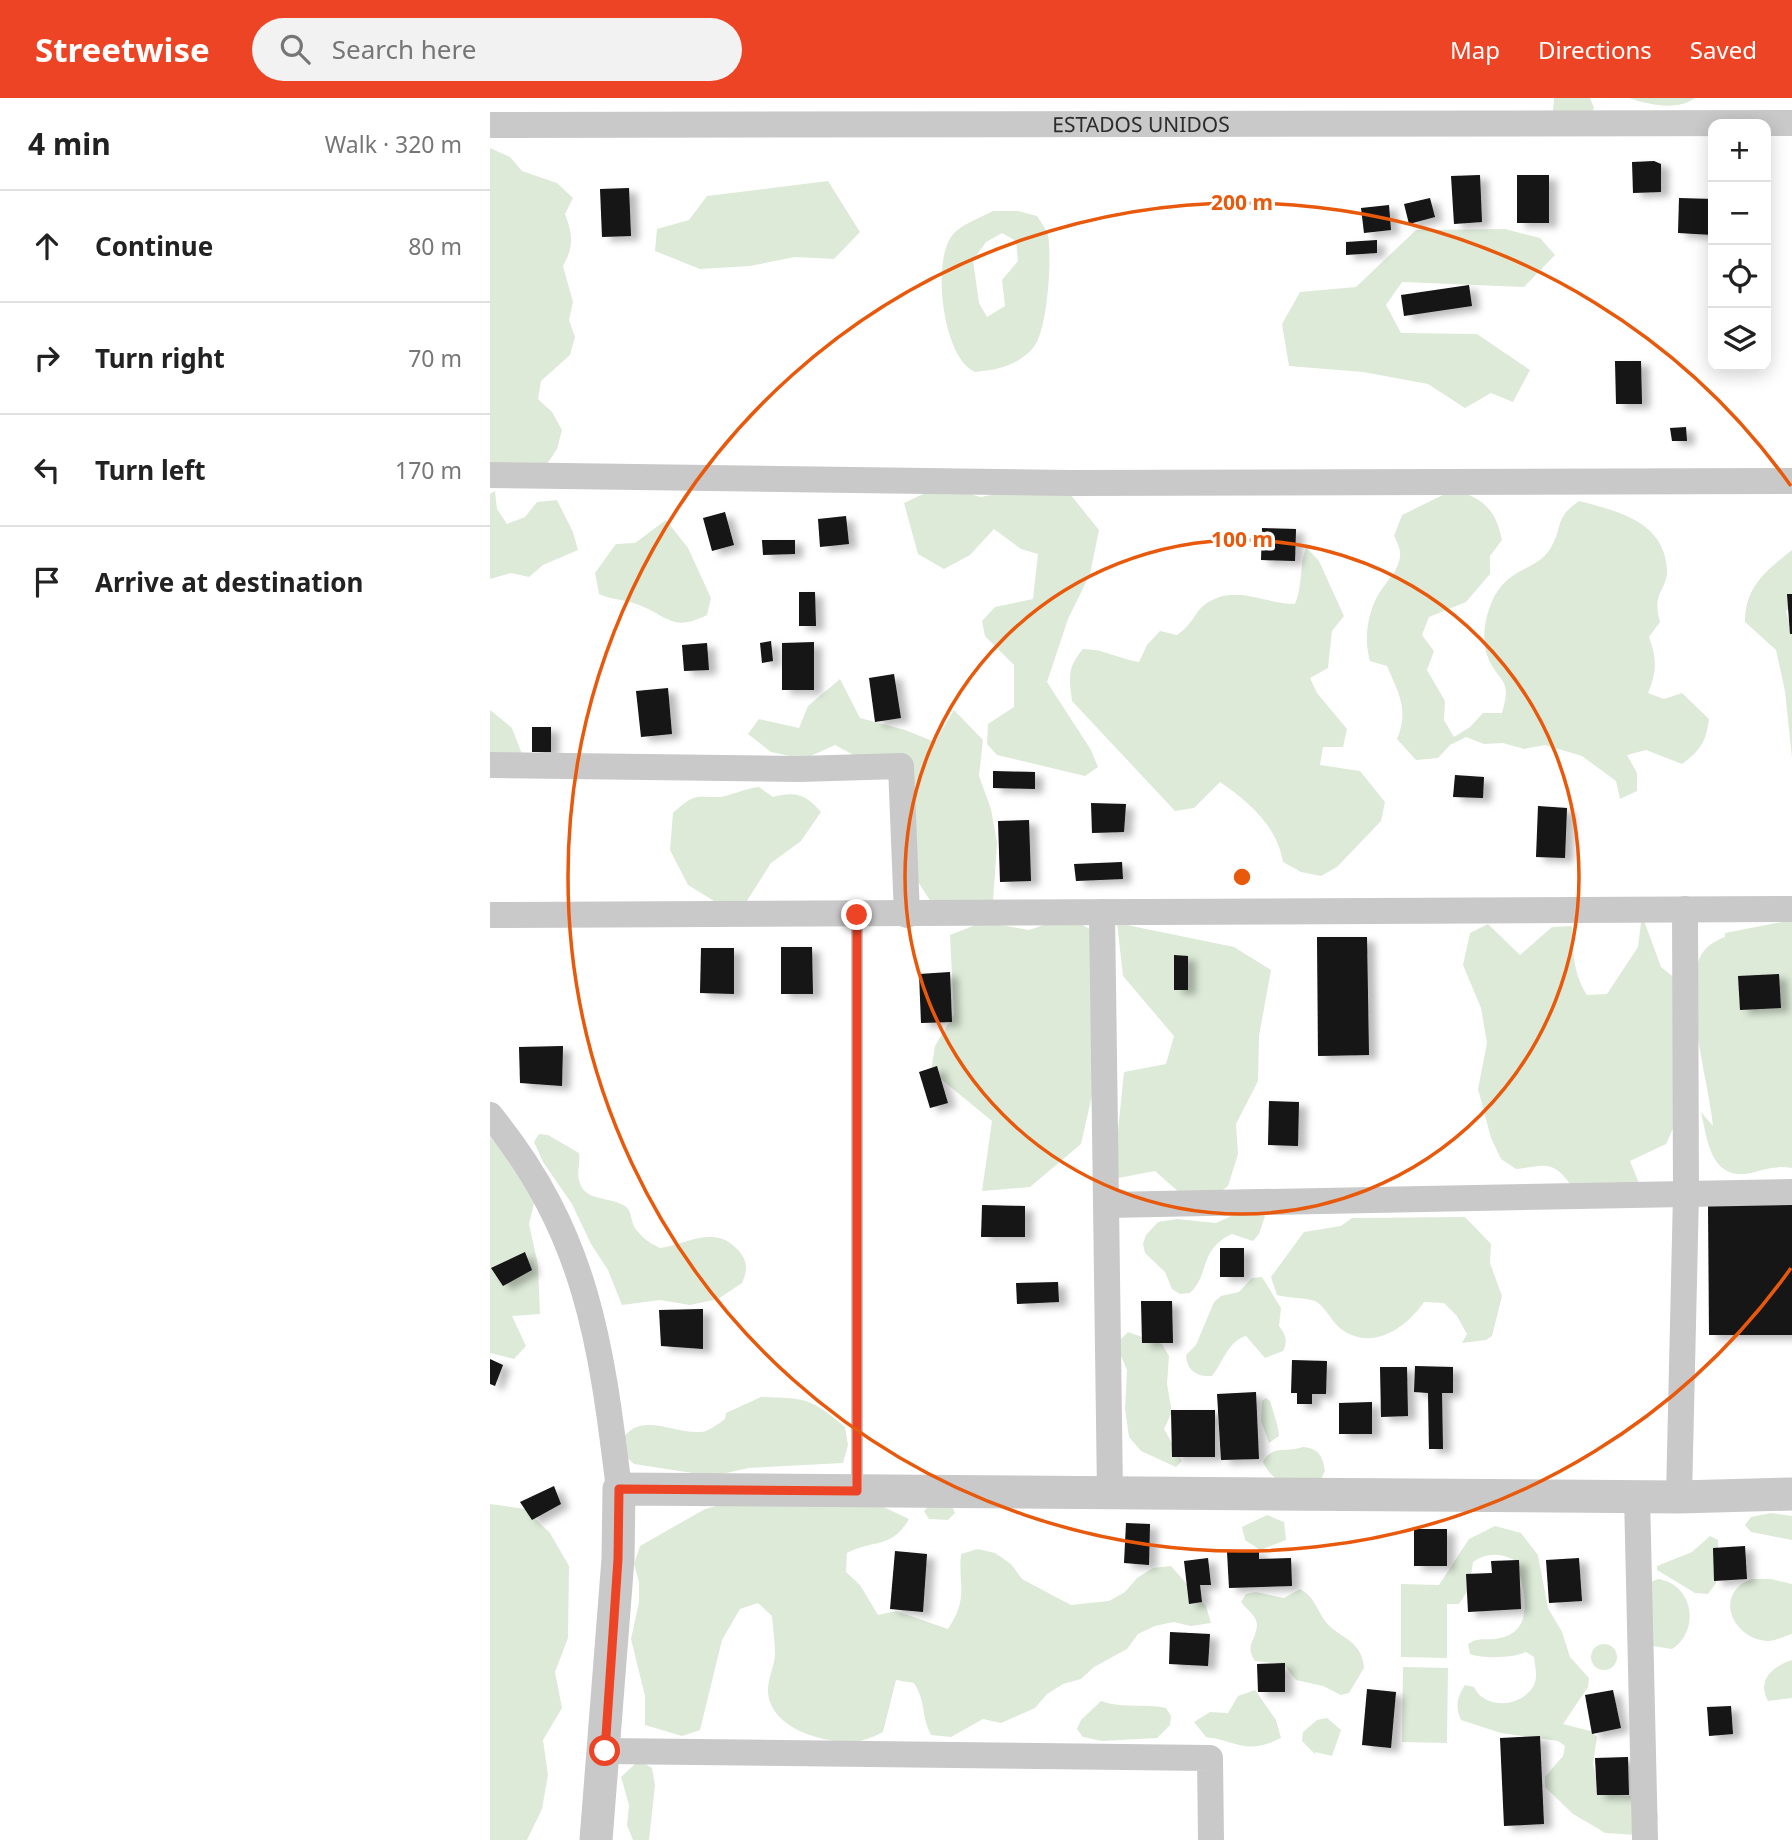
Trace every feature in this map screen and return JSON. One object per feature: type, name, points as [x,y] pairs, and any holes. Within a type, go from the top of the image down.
[{"type":"street","name":"ESTADOS UNIDOS","points":[[490,125],[1792,123]]},
{"type":"street","points":[[490,475],[1072,483],[1792,481]]},
{"type":"street","points":[[490,765],[798,769],[901,766],[907,915]]},
{"type":"street","points":[[1679,1497],[1686,1194],[1685,909]]},
{"type":"street","points":[[490,915],[1792,909]]},
{"type":"street","points":[[1102,912],[1110,1493]]},
{"type":"street","points":[[490,1115],[524,1156],[559,1222],[588,1295],[605,1374],[619,1489],[618,1559],[596,1840]]},
{"type":"street","points":[[1106,1205],[1792,1192]]},
{"type":"street","points":[[619,1489],[1679,1497],[1792,1494]]},
{"type":"street","points":[[1637,1496],[1645,1840]]},
{"type":"street","points":[[605,1751],[1210,1758],[1212,1840]]},
{"type":"lane","points":[[857,915],[857,1491]]},
{"type":"green space","points":[[1554,98],[1590,98],[1594,108],[1586,125],[1553,111]]},
{"type":"green space","points":[[1629,98],[1695,98],[1671,106],[1654,105]]},
{"type":"green space","points":[[490,148],[510,157],[522,171],[557,183],[573,198],[565,214],[571,241],[563,266],[573,302],[569,320],[575,337],[570,355],[541,381],[538,399],[552,412],[562,430],[557,449],[547,464],[490,468]]},
{"type":"green space","points":[[828,181],[860,232],[834,259],[795,257],[750,266],[700,269],[655,251],[657,229],[689,220],[707,196]]},
{"type":"green space","points":[[993,211],[1018,211],[1037,216],[1045,228],[1048,235],[1048,294],[1042,327],[1033,348],[1007,366],[975,372],[964,364],[948,331],[942,268],[945,250],[951,237],[964,225]],"holes":[[[1002,233],[1016,241],[1018,261],[1002,280],[1005,306],[987,317],[979,303],[973,260],[986,242]]]},
{"type":"green space","points":[[1505,229],[1540,238],[1555,255],[1524,287],[1402,282],[1386,305],[1401,333],[1477,334],[1530,370],[1513,402],[1491,393],[1465,408],[1428,384],[1363,372],[1289,366],[1282,324],[1300,292],[1356,287],[1416,230]]},
{"type":"green space","points":[[1050,483],[1066,489],[1099,530],[1090,574],[1068,619],[1047,682],[1091,750],[1098,767],[1085,776],[997,755],[987,744],[988,724],[1014,707],[1014,665],[985,636],[982,621],[995,607],[1033,599],[1038,554],[1021,549],[994,529],[970,555],[944,569],[918,554],[904,503],[940,486],[981,497]]},
{"type":"green space","points":[[1453,490],[1486,506],[1496,521],[1502,540],[1490,556],[1490,574],[1466,602],[1429,617],[1422,635],[1434,651],[1427,670],[1445,701],[1444,720],[1454,737],[1470,727],[1483,713],[1502,713],[1506,693],[1504,683],[1489,660],[1485,645],[1486,620],[1491,604],[1508,580],[1538,561],[1550,549],[1565,513],[1579,501],[1623,514],[1636,521],[1648,529],[1664,553],[1667,576],[1657,604],[1660,622],[1649,637],[1655,665],[1648,693],[1664,699],[1682,693],[1709,719],[1704,740],[1693,755],[1682,764],[1646,750],[1627,755],[1637,773],[1637,791],[1620,799],[1616,781],[1582,756],[1545,745],[1524,749],[1503,743],[1484,744],[1466,737],[1450,745],[1438,758],[1416,760],[1397,739],[1401,729],[1401,702],[1387,666],[1370,661],[1368,622],[1374,603],[1399,562],[1399,546],[1394,536],[1402,515]]},
{"type":"green space","points":[[495,491],[497,509],[507,524],[525,517],[537,502],[557,500],[573,532],[578,550],[543,565],[529,577],[511,573],[490,579],[490,494]]},
{"type":"green space","points":[[666,520],[688,548],[711,598],[707,615],[695,620],[677,622],[636,604],[599,594],[595,573],[616,544],[635,543]]},
{"type":"green space","points":[[1306,547],[1319,561],[1344,616],[1332,631],[1328,668],[1310,678],[1317,693],[1347,729],[1343,747],[1323,747],[1320,765],[1360,771],[1385,802],[1381,821],[1337,867],[1321,876],[1301,872],[1283,862],[1275,837],[1268,826],[1241,798],[1220,782],[1194,808],[1175,811],[1072,701],[1070,685],[1072,667],[1083,649],[1139,662],[1147,645],[1160,631],[1177,635],[1203,606],[1214,599],[1237,595],[1295,604]]},
{"type":"green space","points":[[1792,550],[1792,602],[1786,612],[1792,631],[1792,758],[1785,691],[1776,650],[1745,622],[1753,589],[1766,573]]},
{"type":"green space","points":[[840,679],[860,718],[905,730],[935,742],[954,710],[983,740],[979,776],[991,809],[997,843],[993,902],[936,910],[917,880],[893,755],[861,759],[835,745],[804,759],[771,752],[748,734],[759,719],[799,728],[808,706]]},
{"type":"green space","points":[[490,710],[512,728],[525,762],[490,763]]},
{"type":"green space","points":[[759,787],[773,797],[794,794],[805,798],[821,812],[801,841],[771,863],[741,910],[722,906],[688,885],[670,850],[673,813],[695,798],[723,797]]},
{"type":"green space","points":[[1642,915],[1661,967],[1676,979],[1683,1106],[1666,1144],[1630,1161],[1647,1203],[1570,1184],[1552,1167],[1516,1169],[1501,1159],[1491,1138],[1478,1089],[1487,1043],[1481,1008],[1463,965],[1470,933],[1488,924],[1520,955],[1552,927],[1572,926],[1575,962],[1582,987],[1587,995],[1607,994],[1638,947]]},
{"type":"green space","points":[[1067,917],[1105,937],[1098,1069],[1081,1144],[1030,1187],[982,1191],[992,1121],[931,1071],[935,1046],[954,1014],[950,935],[983,922],[1029,930]]},
{"type":"green space","points":[[1792,920],[1792,1168],[1776,1167],[1738,1174],[1728,1172],[1710,1150],[1701,1112],[1713,1126],[1695,1016],[1695,974],[1702,953],[1717,940],[1725,937],[1725,933]]},
{"type":"green space","points":[[1117,923],[1234,947],[1271,970],[1259,1036],[1258,1081],[1236,1124],[1238,1154],[1228,1186],[1198,1209],[1155,1171],[1113,1179],[1124,1072],[1166,1064],[1174,1036],[1123,976]]},
{"type":"green space","points":[[539,1134],[548,1135],[579,1153],[578,1175],[583,1189],[591,1195],[626,1207],[635,1228],[660,1248],[710,1237],[728,1242],[741,1253],[745,1261],[742,1283],[718,1299],[690,1305],[660,1300],[622,1305],[608,1270],[591,1244],[572,1204],[543,1162],[534,1142]]},
{"type":"green space","points":[[490,1137],[537,1191],[529,1224],[538,1265],[540,1314],[512,1316],[526,1346],[514,1359],[490,1353]]},
{"type":"green space","points":[[1251,1207],[1261,1207],[1265,1216],[1259,1234],[1253,1241],[1232,1234],[1221,1240],[1209,1254],[1201,1278],[1190,1293],[1180,1294],[1172,1289],[1165,1272],[1145,1253],[1143,1244],[1146,1235],[1158,1222],[1177,1219],[1216,1223]]},
{"type":"green space","points":[[1465,1217],[1491,1244],[1490,1263],[1502,1296],[1492,1336],[1486,1340],[1462,1343],[1467,1334],[1457,1316],[1444,1303],[1424,1302],[1417,1312],[1398,1328],[1387,1334],[1365,1338],[1353,1336],[1341,1329],[1315,1301],[1277,1295],[1271,1277],[1304,1232],[1341,1226],[1352,1218]]},
{"type":"green space","points":[[1262,1277],[1281,1308],[1279,1326],[1286,1341],[1283,1351],[1265,1358],[1246,1336],[1235,1342],[1212,1376],[1194,1372],[1188,1365],[1186,1355],[1196,1345],[1214,1302],[1221,1296],[1239,1292],[1252,1278]]},
{"type":"green space","points":[[1128,1332],[1162,1344],[1169,1356],[1167,1384],[1172,1412],[1164,1429],[1182,1461],[1176,1467],[1141,1451],[1129,1437],[1125,1409],[1127,1370],[1116,1344]]},
{"type":"green space","points":[[761,1397],[807,1401],[833,1417],[845,1427],[848,1445],[843,1463],[749,1468],[712,1476],[634,1464],[620,1451],[621,1441],[637,1427],[647,1425],[703,1432],[725,1419],[726,1413]]},
{"type":"green space","points":[[1266,1398],[1270,1401],[1279,1436],[1269,1443],[1261,1421],[1262,1401]]},
{"type":"green space","points":[[1303,1447],[1316,1451],[1321,1457],[1325,1471],[1321,1479],[1282,1481],[1269,1472],[1263,1462],[1275,1451]]},
{"type":"green space","points":[[935,1499],[951,1504],[955,1513],[948,1520],[929,1519],[924,1511]]},
{"type":"green space","points":[[875,1503],[909,1519],[896,1535],[889,1539],[847,1553],[846,1572],[860,1585],[878,1615],[896,1611],[948,1629],[961,1600],[961,1554],[978,1549],[995,1553],[1011,1564],[1022,1579],[1071,1605],[1109,1601],[1125,1592],[1137,1578],[1153,1568],[1171,1566],[1206,1606],[1211,1623],[1191,1626],[1173,1622],[1155,1626],[1138,1634],[1127,1649],[1094,1667],[1081,1679],[1063,1684],[1047,1694],[1035,1708],[1001,1723],[983,1719],[951,1737],[931,1735],[921,1697],[914,1683],[896,1680],[883,1732],[861,1741],[846,1742],[822,1739],[798,1730],[778,1715],[771,1705],[768,1688],[775,1655],[772,1616],[758,1603],[740,1609],[722,1640],[700,1730],[682,1736],[645,1725],[645,1696],[631,1639],[639,1602],[639,1582],[634,1564],[640,1546],[705,1509],[724,1504]]},
{"type":"green space","points":[[490,1504],[525,1509],[550,1533],[569,1566],[568,1638],[555,1672],[562,1708],[543,1740],[548,1775],[542,1809],[527,1840],[490,1840]]},
{"type":"green space","points":[[1771,1513],[1792,1516],[1792,1540],[1751,1532],[1745,1525],[1751,1517]]},
{"type":"green space","points":[[1267,1515],[1284,1522],[1286,1540],[1260,1550],[1245,1540],[1242,1527]]},
{"type":"green space","points":[[1495,1526],[1521,1533],[1538,1555],[1548,1608],[1562,1632],[1570,1657],[1589,1678],[1588,1687],[1563,1724],[1590,1731],[1597,1737],[1593,1764],[1599,1790],[1645,1799],[1657,1809],[1658,1819],[1636,1835],[1605,1833],[1573,1814],[1545,1787],[1545,1777],[1563,1756],[1565,1746],[1558,1741],[1501,1733],[1461,1720],[1458,1702],[1465,1685],[1474,1687],[1486,1700],[1504,1703],[1521,1698],[1534,1685],[1534,1657],[1526,1652],[1506,1657],[1483,1657],[1470,1654],[1468,1644],[1509,1635],[1518,1629],[1525,1609],[1516,1561],[1494,1555],[1484,1556],[1473,1562],[1469,1589],[1459,1604],[1447,1604],[1447,1658],[1401,1657],[1401,1584],[1439,1585],[1469,1539]]},
{"type":"green space","points":[[1710,1536],[1718,1540],[1718,1545],[1716,1583],[1708,1594],[1695,1593],[1657,1570],[1657,1566],[1692,1552]]},
{"type":"green space","points":[[1658,1579],[1679,1589],[1689,1609],[1687,1631],[1672,1649],[1653,1646],[1649,1583]]},
{"type":"green space","points":[[1752,1579],[1771,1579],[1792,1584],[1792,1634],[1766,1641],[1754,1638],[1736,1623],[1731,1613],[1733,1594],[1740,1585]]},
{"type":"green space","points":[[1300,1589],[1311,1598],[1328,1625],[1353,1644],[1362,1658],[1364,1668],[1349,1693],[1341,1695],[1323,1686],[1296,1680],[1283,1664],[1255,1661],[1252,1656],[1251,1647],[1257,1622],[1241,1602],[1246,1594],[1256,1592],[1284,1598]]},
{"type":"green space","points":[[1604,1644],[1613,1648],[1617,1657],[1613,1666],[1604,1670],[1595,1666],[1591,1657],[1595,1648]]},
{"type":"green space","points":[[1792,1660],[1792,1698],[1768,1701],[1764,1686],[1769,1674]]},
{"type":"green space","points":[[1403,1667],[1448,1668],[1447,1743],[1402,1742]]},
{"type":"green space","points":[[1255,1690],[1276,1720],[1281,1738],[1259,1746],[1243,1746],[1206,1737],[1194,1722],[1210,1712],[1228,1713],[1238,1696]]},
{"type":"green space","points":[[1101,1701],[1118,1705],[1166,1708],[1171,1716],[1170,1725],[1157,1738],[1102,1741],[1083,1737],[1077,1729],[1081,1720]]},
{"type":"green space","points":[[1327,1718],[1341,1730],[1332,1756],[1315,1752],[1316,1755],[1302,1741],[1303,1732],[1317,1720]]},
{"type":"green space","points":[[644,1763],[652,1768],[655,1785],[649,1840],[633,1840],[627,1825],[629,1805],[621,1777],[635,1764]]},
{"type":"building","points":[[1654,161],[1661,164],[1661,192],[1633,193],[1632,162]]},
{"type":"building","points":[[1480,175],[1482,222],[1454,224],[1451,176]]},
{"type":"building","points":[[1517,175],[1549,175],[1549,223],[1517,223]]},
{"type":"building","points":[[629,188],[631,236],[602,237],[600,189]]},
{"type":"building","points":[[1430,198],[1435,217],[1409,224],[1404,204]]},
{"type":"building","points":[[1679,198],[1708,199],[1708,235],[1678,233]]},
{"type":"building","points":[[1389,205],[1391,230],[1364,233],[1361,208]]},
{"type":"building","points":[[1377,240],[1377,253],[1346,255],[1346,242]]},
{"type":"building","points":[[1469,285],[1472,306],[1404,316],[1401,295]]},
{"type":"building","points":[[1615,361],[1641,361],[1642,404],[1616,404]]},
{"type":"building","points":[[1686,427],[1687,441],[1672,441],[1670,428]]},
{"type":"building","points":[[725,512],[734,545],[712,551],[703,518]]},
{"type":"building","points":[[846,516],[849,544],[820,547],[818,519]]},
{"type":"building","points":[[1262,528],[1296,529],[1295,561],[1261,560]]},
{"type":"building","points":[[762,540],[795,540],[795,554],[763,555]]},
{"type":"building","points":[[799,592],[815,592],[816,626],[799,626]]},
{"type":"building","points":[[1787,594],[1792,594],[1792,634],[1790,634]]},
{"type":"building","points":[[771,641],[773,661],[762,663],[760,643]]},
{"type":"building","points":[[814,642],[814,690],[782,690],[782,643]]},
{"type":"building","points":[[707,643],[709,670],[684,671],[682,645]]},
{"type":"building","points":[[894,674],[901,718],[875,722],[869,678]]},
{"type":"building","points":[[668,688],[672,734],[641,737],[636,691]]},
{"type":"building","points":[[532,727],[551,727],[551,752],[532,752]]},
{"type":"building","points":[[993,771],[1035,772],[1035,789],[993,788]]},
{"type":"building","points":[[1455,775],[1484,777],[1483,798],[1453,797]]},
{"type":"building","points":[[1091,803],[1126,804],[1124,832],[1092,833]]},
{"type":"building","points":[[1538,806],[1567,808],[1565,858],[1536,857]]},
{"type":"building","points":[[1029,820],[1031,881],[1000,882],[998,821]]},
{"type":"building","points":[[1122,862],[1123,879],[1076,881],[1074,864]]},
{"type":"building","points":[[1317,937],[1367,937],[1369,1055],[1318,1056]]},
{"type":"building","points":[[781,947],[812,947],[813,994],[781,994]]},
{"type":"building","points":[[701,948],[734,948],[734,994],[700,993]]},
{"type":"building","points":[[1174,955],[1188,956],[1188,990],[1174,990]]},
{"type":"building","points":[[950,972],[952,1022],[921,1023],[919,974]]},
{"type":"building","points":[[1779,974],[1781,1008],[1740,1010],[1738,976]]},
{"type":"building","points":[[563,1046],[562,1086],[520,1083],[519,1047]]},
{"type":"building","points":[[937,1066],[948,1103],[930,1108],[919,1072]]},
{"type":"building","points":[[1269,1101],[1299,1102],[1298,1146],[1268,1145]]},
{"type":"building","points":[[1708,1204],[1792,1204],[1792,1335],[1709,1335]]},
{"type":"building","points":[[982,1205],[1025,1206],[1025,1237],[981,1237]]},
{"type":"building","points":[[1220,1248],[1244,1248],[1244,1277],[1220,1277]]},
{"type":"building","points":[[525,1252],[532,1270],[503,1286],[491,1268]]},
{"type":"building","points":[[1058,1282],[1059,1302],[1017,1304],[1016,1283]]},
{"type":"building","points":[[1141,1301],[1172,1301],[1173,1343],[1142,1343]]},
{"type":"building","points":[[703,1309],[703,1349],[661,1346],[659,1310]]},
{"type":"building","points":[[490,1359],[503,1365],[495,1386],[490,1384]]},
{"type":"building","points":[[1292,1360],[1327,1361],[1326,1394],[1312,1394],[1312,1404],[1297,1404],[1297,1393],[1291,1393]]},
{"type":"building","points":[[1415,1366],[1453,1367],[1453,1393],[1442,1393],[1443,1449],[1429,1449],[1428,1393],[1414,1392]]},
{"type":"building","points":[[1380,1367],[1407,1367],[1408,1416],[1381,1417]]},
{"type":"building","points":[[1256,1392],[1259,1459],[1221,1460],[1217,1394]]},
{"type":"building","points":[[1372,1402],[1372,1434],[1339,1434],[1339,1403]]},
{"type":"building","points":[[1171,1410],[1215,1410],[1215,1457],[1172,1457]]},
{"type":"building","points":[[554,1486],[561,1504],[532,1520],[520,1502]]},
{"type":"building","points":[[1126,1523],[1150,1524],[1149,1565],[1124,1563]]},
{"type":"building","points":[[1414,1529],[1447,1529],[1447,1566],[1414,1566]]},
{"type":"building","points":[[1745,1546],[1747,1579],[1714,1581],[1713,1548]]},
{"type":"building","points":[[1259,1550],[1259,1559],[1291,1558],[1292,1586],[1229,1588],[1227,1552]]},
{"type":"building","points":[[895,1551],[927,1554],[923,1612],[890,1609]]},
{"type":"building","points":[[1208,1558],[1211,1585],[1200,1585],[1202,1602],[1189,1604],[1184,1561]]},
{"type":"building","points":[[1579,1558],[1582,1601],[1549,1603],[1546,1560]]},
{"type":"building","points":[[1519,1560],[1521,1609],[1468,1612],[1466,1574],[1492,1573],[1491,1561]]},
{"type":"building","points":[[1170,1632],[1210,1634],[1208,1666],[1169,1664]]},
{"type":"building","points":[[1285,1663],[1285,1692],[1258,1692],[1257,1664]]},
{"type":"building","points":[[1367,1689],[1396,1692],[1391,1748],[1362,1745]]},
{"type":"building","points":[[1613,1690],[1621,1728],[1592,1734],[1585,1695]]},
{"type":"building","points":[[1731,1706],[1733,1734],[1709,1736],[1707,1707]]},
{"type":"building","points":[[1540,1736],[1544,1824],[1504,1826],[1500,1738]]},
{"type":"building","points":[[1628,1757],[1629,1795],[1597,1795],[1595,1758]]},
{"type":"route","points":[[605,1751],[618,1559],[619,1489],[857,1491],[857,915]]}]
